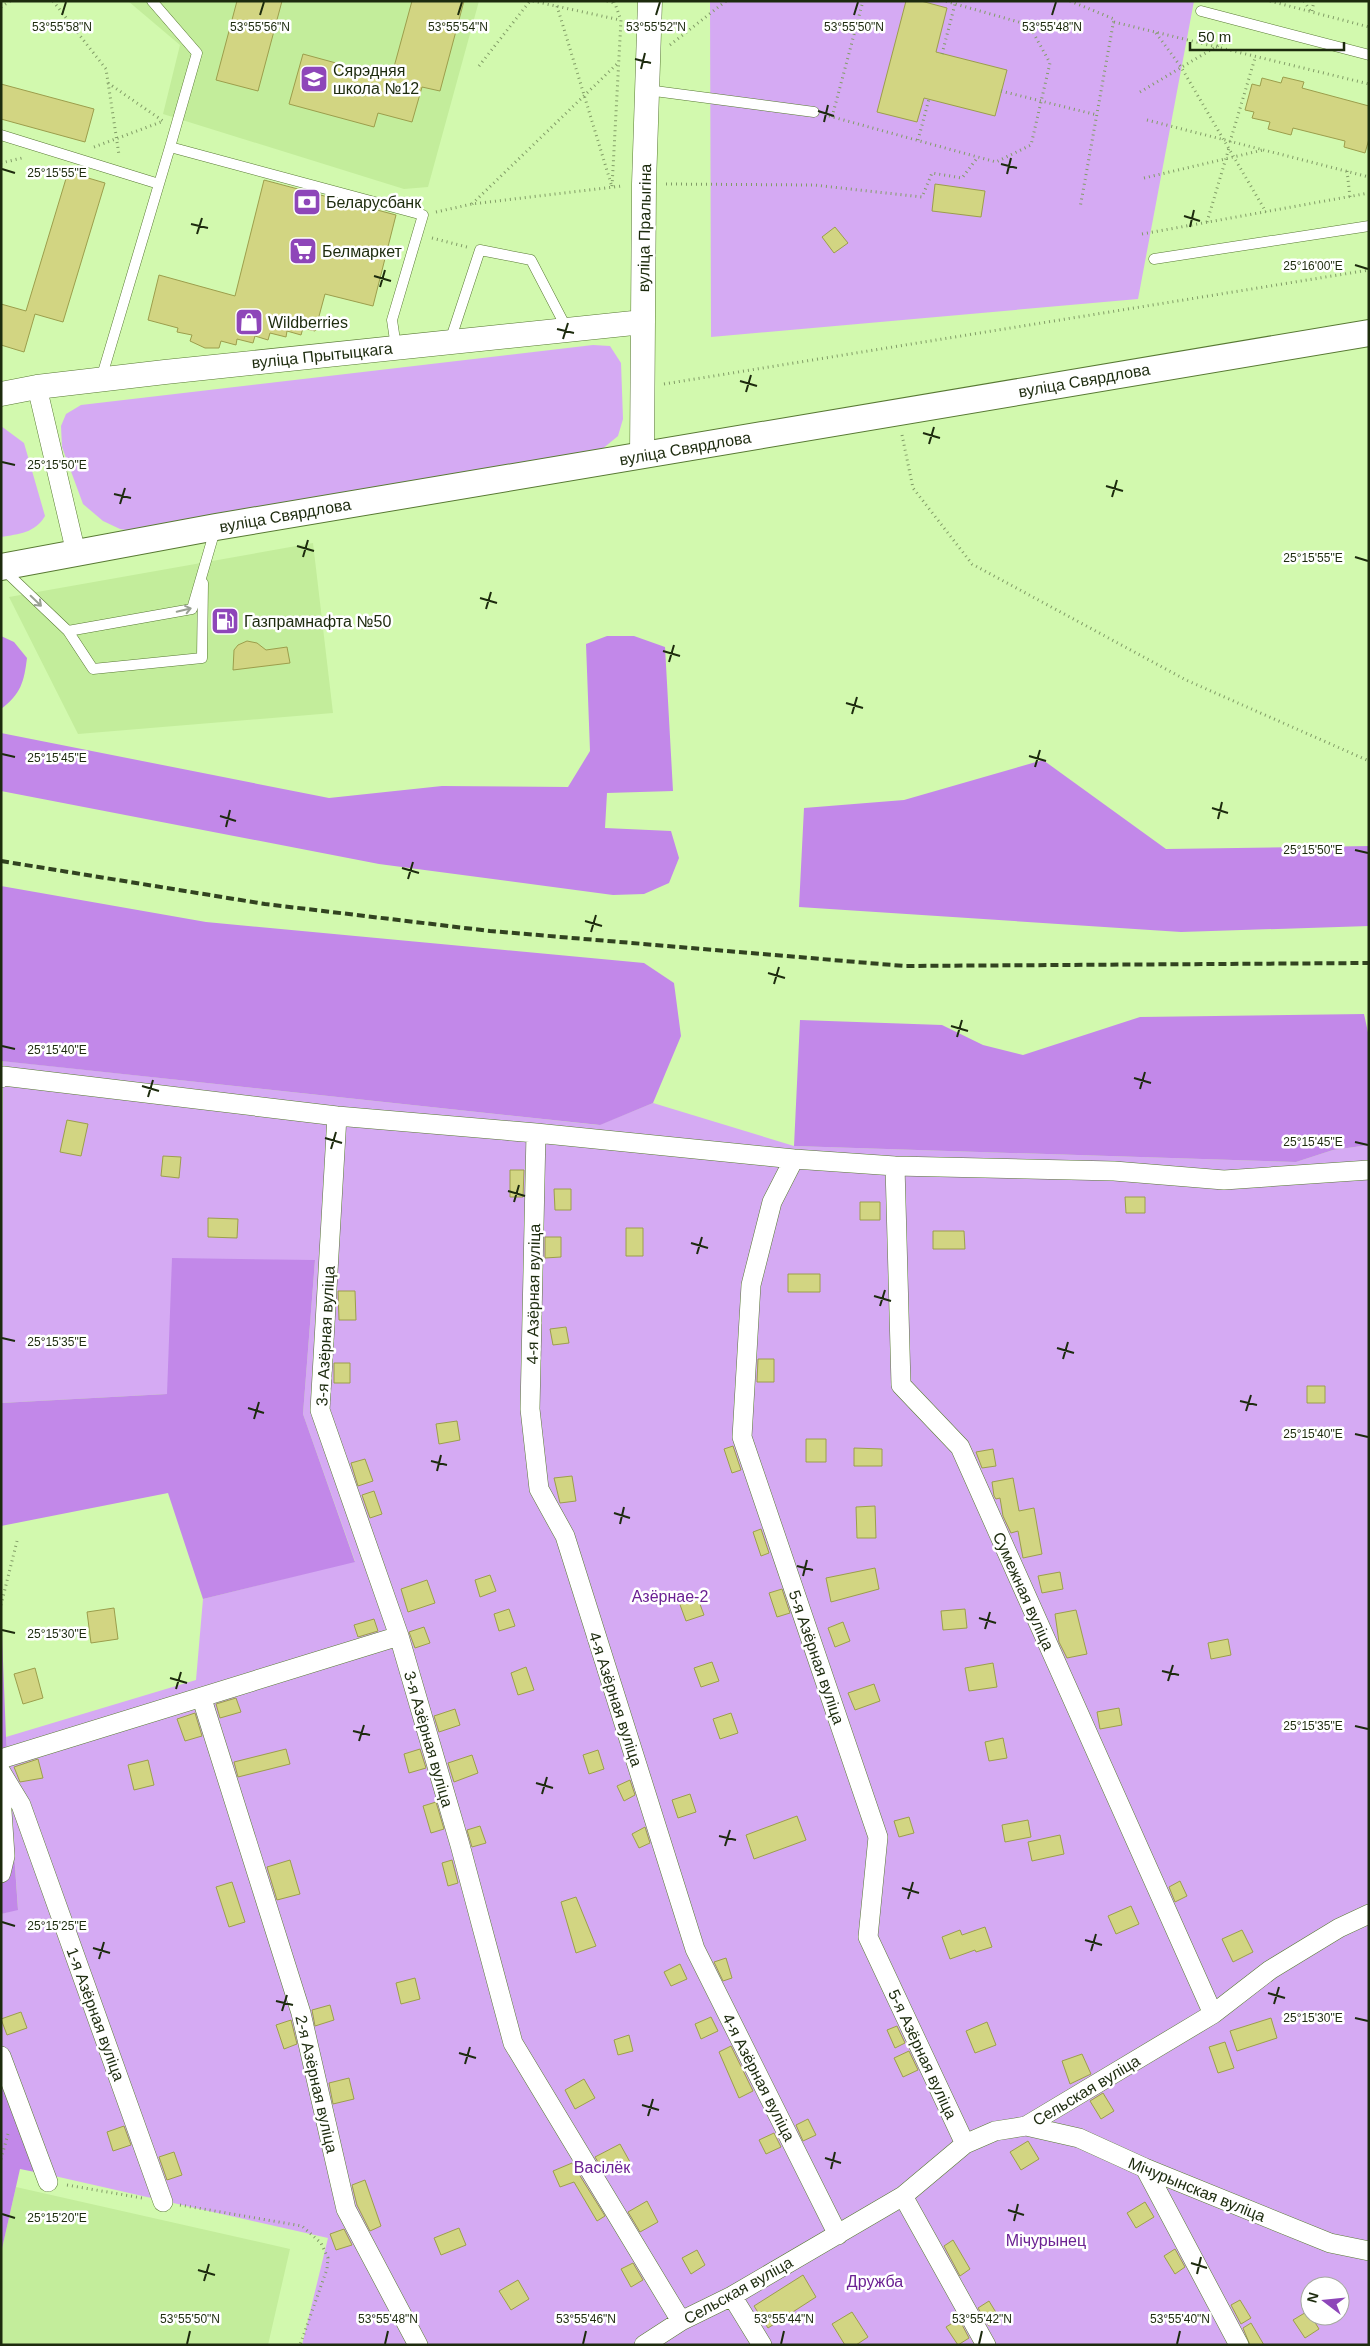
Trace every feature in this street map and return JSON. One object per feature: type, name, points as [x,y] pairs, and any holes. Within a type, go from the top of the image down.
[{"type":"main road","name":"вуліца Свярдлова","points":[[1,567],[216,527],[1369,333]]},
{"type":"street","name":"вуліца Пралыгіна","points":[[642,455],[644,184],[650,1]]},
{"type":"street","name":"вуліца Прытыцкага","points":[[1,394],[37,387],[101,379],[643,322]]},
{"type":"street","points":[[37,387],[76,553]]},
{"type":"street","points":[[1,1078],[3,1076],[337,1116],[536,1133],[794,1159],[895,1166],[1114,1171],[1224,1180],[1369,1170]]},
{"type":"street","name":"3-я Азёрная вуліца","points":[[337,1116],[320,1410],[398,1636],[460,1844],[513,2043],[682,2321]]},
{"type":"street","name":"4-я Азёрная вуліца","points":[[536,1133],[530,1409],[539,1489],[565,1536],[695,1948],[838,2235]]},
{"type":"street","name":"5-я Азёрная вуліца","points":[[794,1159],[772,1202],[751,1285],[742,1437],[878,1838],[868,1937],[965,2144]]},
{"type":"street","name":"Сумежная вуліца","points":[[895,1166],[901,1385],[960,1447],[1213,2014]]},
{"type":"street","points":[[1,1759],[202,1699],[398,1636]]},
{"type":"street","name":"2-я Азёрная вуліца","points":[[202,1699],[302,2013],[346,2209],[418,2345]]},
{"type":"street","name":"1-я Азёрная вуліца","points":[[1,1772],[21,1805],[163,2202]]},
{"type":"street","points":[[1,1796],[5,1856],[1,1873]]},
{"type":"street","name":"Сельская вуліца","points":[[644,2345],[682,2321],[732,2296],[903,2196],[965,2144],[995,2131],[1026,2126],[1213,2014],[1270,1970],[1339,1928],[1369,1914]]},
{"type":"street","points":[[1,2056],[48,2182]]},
{"type":"street","name":"Мічурынская вуліца","points":[[1026,2126],[1079,2138],[1145,2168],[1330,2243],[1369,2251]]},
{"type":"street","points":[[1145,2168],[1239,2345]]},
{"type":"street","points":[[903,2196],[986,2345]]},
{"type":"street","points":[[732,2296],[762,2345]]},
{"type":"lane","points":[[101,379],[196,53],[152,1]]},
{"type":"lane","points":[[1200,11],[1369,55]]},
{"type":"lane","points":[[647,90],[814,112]]},
{"type":"lane","points":[[1,135],[159,184]]},
{"type":"lane","points":[[170,147],[423,215],[392,320],[396,347]]},
{"type":"lane","points":[[1154,259],[1369,226]]},
{"type":"lane","points":[[450,342],[480,250],[531,260],[567,329]]},
{"type":"lane","points":[[68,632],[192,609],[216,527]]},
{"type":"lane","points":[[1,567],[68,632],[93,669],[202,658],[204,570]]},
{"type":"path","points":[[1,7],[10,1]]},
{"type":"path","points":[[53,1],[106,69],[120,155]]},
{"type":"path","points":[[479,66],[531,1],[621,20]]},
{"type":"path","points":[[607,1],[614,2],[621,20],[612,187]]},
{"type":"path","points":[[648,63],[726,1]]},
{"type":"path","points":[[863,1],[832,117],[996,162],[1031,145],[1050,63],[1029,25],[944,1]]},
{"type":"path","points":[[1070,1],[1114,19],[1114,22],[1369,84]]},
{"type":"path","points":[[1270,1],[1369,27]]},
{"type":"path","points":[[1304,1],[1312,12]]},
{"type":"path","points":[[1312,12],[1314,1]]},
{"type":"path","points":[[942,54],[955,4]]},
{"type":"path","points":[[557,6],[612,187]]},
{"type":"path","points":[[1080,208],[1114,22]]},
{"type":"path","points":[[1156,33],[1181,67],[1266,212]]},
{"type":"path","points":[[1140,92],[1237,34]]},
{"type":"path","points":[[1207,222],[1255,58]]},
{"type":"path","points":[[472,204],[619,62]]},
{"type":"path","points":[[108,83],[163,122],[176,126]]},
{"type":"path","points":[[1001,91],[1097,115]]},
{"type":"path","points":[[918,140],[930,99]]},
{"type":"path","points":[[1147,120],[1369,177]]},
{"type":"path","points":[[94,147],[163,122]]},
{"type":"path","points":[[1144,178],[1264,150]]},
{"type":"path","points":[[423,215],[472,204],[644,184],[814,186],[922,197],[932,173],[962,178],[978,157]]},
{"type":"path","points":[[1347,172],[1350,197]]},
{"type":"path","points":[[1142,234],[1369,193]]},
{"type":"path","points":[[417,235],[480,250]]},
{"type":"path","points":[[654,385],[1369,270]]},
{"type":"path","points":[[898,412],[913,488],[972,564],[1186,680],[1369,762]]},
{"type":"path","points":[[1,1605],[17,1541]]},
{"type":"path","points":[[48,2182],[302,2226],[321,2243],[328,2258],[327,2269],[300,2345]]},
{"type":"shaded area","name":"Сярэдняя школа №12","points":[[128,1],[479,1],[428,187],[404,189],[163,114],[180,45]]},
{"type":"shaded area","points":[[313,543],[333,713],[78,734],[9,597]]},
{"type":"shaded area","points":[[1,636],[14,642],[27,658],[23,681],[17,693],[1,709]]},
{"type":"shaded area","points":[[607,636],[634,636],[665,647],[673,791],[607,793],[605,828],[671,831],[679,858],[669,883],[644,894],[613,895],[379,864],[1,791],[1,733],[329,798],[442,786],[568,787],[590,751],[586,644]]},
{"type":"shaded area","points":[[1043,760],[1166,849],[1369,846],[1369,926],[1181,932],[799,907],[804,808],[904,800]]},
{"type":"shaded area","points":[[1,886],[206,922],[644,963],[674,983],[681,1036],[653,1103],[600,1125],[1,1061]]},
{"type":"shaded area","points":[[1364,1014],[1369,1037],[1369,1145],[1333,1150],[1296,1162],[794,1146],[800,1020],[942,1025],[983,1045],[1023,1055],[1140,1017]]},
{"type":"shaded area","points":[[172,1258],[315,1260],[303,1414],[355,1562],[203,1599],[168,1493],[1,1526],[1,1403],[167,1394]]},
{"type":"shaded area","points":[[1,1610],[6,1737],[18,1910],[1,1914]]},
{"type":"shaded area","points":[[1,2071],[50,2175],[20,2169],[1,2253]]},
{"type":"shaded area","points":[[16,2187],[290,2249],[268,2345],[1,2345],[1,2253]]},
{"type":"green space","points":[[710,1],[1194,1],[1138,299],[711,337]]},
{"type":"green space","points":[[593,345],[610,346],[621,363],[623,419],[618,436],[601,450],[138,532],[120,529],[103,521],[83,504],[62,447],[61,426],[66,414],[81,405]]},
{"type":"green space","points":[[1,426],[24,443],[45,516],[41,522],[31,529],[20,534],[1,537]]},
{"type":"green space","points":[[3,1061],[599,1125],[653,1103],[794,1146],[1296,1162],[1333,1150],[1369,1145],[1369,2345],[302,2345],[328,2238],[50,2175],[1,2071],[1,1914],[18,1909],[6,1737],[196,1680],[203,1599],[355,1561],[303,1414],[315,1260],[167,1394],[1,1403]]},
{"type":"building","points":[[237,1],[282,1],[258,91],[216,80]]},
{"type":"building","points":[[412,1],[464,1],[440,91],[422,87],[412,122],[378,113],[374,127],[289,104],[303,54],[391,78]]},
{"type":"building","points":[[906,1],[921,1],[947,8],[936,52],[1007,70],[995,116],[924,98],[917,122],[877,112]]},
{"type":"building","points":[[1283,77],[1304,82],[1302,88],[1369,106],[1369,139],[1365,153],[1344,147],[1345,141],[1293,128],[1291,135],[1268,129],[1270,122],[1252,118],[1254,112],[1245,110],[1252,84],[1260,86],[1262,78],[1281,83]]},
{"type":"building","points":[[1,84],[94,109],[85,142],[1,119]]},
{"type":"building","points":[[68,172],[105,183],[63,322],[35,314],[24,352],[1,345],[1,304],[26,311]]},
{"type":"building","points":[[264,180],[396,215],[373,306],[325,294],[315,331],[303,328],[301,335],[287,331],[286,337],[270,333],[268,340],[255,336],[253,343],[237,339],[236,345],[221,341],[219,348],[205,348],[190,341],[192,335],[177,332],[178,328],[148,320],[159,275],[235,296]]},
{"type":"building","points":[[935,184],[985,191],[981,217],[932,211]]},
{"type":"building","points":[[835,227],[848,243],[834,253],[822,237]]},
{"type":"building","points":[[247,641],[257,643],[266,650],[287,647],[290,663],[233,670],[234,650],[238,645]]},
{"type":"building","points":[[67,1120],[88,1124],[81,1156],[60,1152]]},
{"type":"building","points":[[163,1156],[181,1157],[179,1178],[161,1176]]},
{"type":"building","points":[[510,1170],[524,1170],[523,1197],[510,1197]]},
{"type":"building","points":[[554,1189],[571,1189],[571,1210],[555,1210]]},
{"type":"building","points":[[1125,1197],[1145,1197],[1145,1213],[1126,1213]]},
{"type":"building","points":[[860,1202],[880,1202],[880,1220],[860,1220]]},
{"type":"building","points":[[208,1218],[238,1219],[237,1238],[208,1237]]},
{"type":"building","points":[[626,1228],[643,1228],[643,1256],[626,1256]]},
{"type":"building","points":[[933,1231],[964,1231],[965,1249],[933,1249]]},
{"type":"building","points":[[545,1237],[561,1237],[561,1257],[545,1258]]},
{"type":"building","points":[[788,1274],[820,1274],[820,1292],[788,1292]]},
{"type":"building","points":[[338,1291],[355,1291],[356,1320],[339,1320]]},
{"type":"building","points":[[566,1327],[569,1343],[553,1345],[550,1329]]},
{"type":"building","points":[[758,1359],[774,1359],[774,1382],[757,1382]]},
{"type":"building","points":[[334,1363],[350,1363],[350,1383],[334,1383]]},
{"type":"building","points":[[1307,1386],[1325,1386],[1325,1403],[1307,1403]]},
{"type":"building","points":[[457,1421],[460,1440],[439,1444],[436,1424]]},
{"type":"building","points":[[806,1439],[826,1439],[826,1462],[806,1462]]},
{"type":"building","points":[[733,1446],[741,1470],[732,1473],[724,1449]]},
{"type":"building","points":[[854,1448],[882,1449],[882,1466],[854,1466]]},
{"type":"building","points":[[993,1449],[996,1466],[982,1468],[976,1452]]},
{"type":"building","points":[[365,1459],[373,1481],[358,1486],[351,1463]]},
{"type":"building","points":[[572,1476],[576,1501],[560,1503],[554,1478]]},
{"type":"building","points":[[1013,1478],[1019,1511],[1034,1508],[1042,1554],[1023,1558],[1018,1531],[1011,1533],[1003,1516],[1000,1498],[996,1499],[994,1496],[992,1482]]},
{"type":"building","points":[[374,1491],[382,1514],[370,1518],[362,1495]]},
{"type":"building","points":[[875,1506],[876,1538],[857,1538],[856,1507]]},
{"type":"building","points":[[761,1529],[769,1553],[761,1556],[753,1532]]},
{"type":"building","points":[[875,1568],[879,1589],[831,1602],[826,1578]]},
{"type":"building","points":[[1060,1572],[1063,1589],[1042,1593],[1038,1576]]},
{"type":"building","points":[[490,1575],[496,1591],[480,1597],[475,1580]]},
{"type":"building","points":[[427,1580],[435,1603],[408,1612],[401,1589]]},
{"type":"building","points":[[782,1589],[790,1613],[777,1617],[769,1593]]},
{"type":"building","points":[[697,1596],[704,1615],[686,1621],[679,1602]]},
{"type":"building","points":[[114,1608],[118,1639],[91,1643],[87,1612]]},
{"type":"building","points":[[509,1609],[515,1626],[499,1631],[494,1614]]},
{"type":"building","points":[[965,1609],[967,1628],[943,1630],[941,1611]]},
{"type":"building","points":[[1076,1610],[1087,1654],[1067,1658],[1059,1642],[1055,1614]]},
{"type":"building","points":[[374,1619],[378,1631],[358,1637],[354,1625]]},
{"type":"building","points":[[843,1622],[850,1641],[835,1647],[828,1628]]},
{"type":"building","points":[[424,1627],[430,1643],[415,1648],[409,1632]]},
{"type":"building","points":[[1228,1639],[1231,1655],[1211,1659],[1208,1643]]},
{"type":"building","points":[[712,1662],[719,1681],[701,1687],[694,1668]]},
{"type":"building","points":[[993,1663],[997,1687],[969,1691],[965,1668]]},
{"type":"building","points":[[526,1667],[534,1690],[518,1695],[511,1673]]},
{"type":"building","points":[[35,1668],[43,1698],[23,1704],[14,1674]]},
{"type":"building","points":[[874,1684],[880,1701],[855,1710],[848,1693]]},
{"type":"building","points":[[236,1698],[241,1712],[220,1718],[216,1704]]},
{"type":"building","points":[[1119,1708],[1122,1725],[1100,1729],[1097,1712]]},
{"type":"building","points":[[455,1709],[460,1725],[439,1732],[434,1716]]},
{"type":"building","points":[[195,1713],[202,1736],[185,1741],[177,1719]]},
{"type":"building","points":[[731,1713],[738,1733],[720,1739],[713,1719]]},
{"type":"building","points":[[1003,1738],[1007,1758],[989,1761],[985,1742]]},
{"type":"building","points":[[286,1749],[290,1764],[238,1777],[234,1762]]},
{"type":"building","points":[[420,1749],[426,1768],[409,1773],[404,1754]]},
{"type":"building","points":[[598,1750],[604,1769],[589,1774],[583,1755]]},
{"type":"building","points":[[472,1755],[478,1773],[454,1782],[448,1763]]},
{"type":"building","points":[[38,1759],[43,1778],[20,1782],[14,1767]]},
{"type":"building","points":[[148,1760],[154,1785],[134,1790],[128,1765]]},
{"type":"building","points":[[630,1780],[635,1795],[624,1801],[617,1786]]},
{"type":"building","points":[[690,1794],[696,1812],[678,1818],[672,1800]]},
{"type":"building","points":[[436,1802],[444,1829],[431,1833],[423,1806]]},
{"type":"building","points":[[797,1816],[806,1840],[754,1859],[746,1835]]},
{"type":"building","points":[[909,1817],[914,1833],[899,1837],[894,1821]]},
{"type":"building","points":[[1028,1820],[1031,1837],[1005,1842],[1002,1825]]},
{"type":"building","points":[[480,1826],[486,1843],[472,1847],[467,1830]]},
{"type":"building","points":[[645,1827],[650,1843],[639,1848],[632,1834]]},
{"type":"building","points":[[1060,1835],[1064,1854],[1032,1861],[1028,1842]]},
{"type":"building","points":[[290,1860],[300,1894],[277,1900],[267,1867]]},
{"type":"building","points":[[452,1860],[458,1883],[448,1886],[442,1863]]},
{"type":"building","points":[[1180,1881],[1187,1896],[1175,1902],[1169,1887]]},
{"type":"building","points":[[232,1882],[245,1922],[229,1927],[216,1887]]},
{"type":"building","points":[[576,1897],[596,1946],[576,1953],[561,1902]]},
{"type":"building","points":[[1131,1906],[1139,1924],[1116,1934],[1108,1916]]},
{"type":"building","points":[[985,1927],[992,1947],[976,1952],[975,1950],[950,1959],[942,1937],[960,1930],[962,1935]]},
{"type":"building","points":[[1242,1930],[1253,1952],[1233,1962],[1222,1939]]},
{"type":"building","points":[[726,1958],[732,1978],[723,1981],[714,1962]]},
{"type":"building","points":[[680,1964],[687,1979],[671,1986],[664,1972]]},
{"type":"building","points":[[415,1978],[420,1999],[401,2004],[396,1983]]},
{"type":"building","points":[[330,2005],[334,2020],[315,2026],[312,2010]]},
{"type":"building","points":[[21,2012],[27,2028],[7,2035],[1,2019]]},
{"type":"building","points":[[711,2017],[718,2031],[701,2039],[695,2024]]},
{"type":"building","points":[[1271,2018],[1277,2038],[1237,2051],[1230,2031]]},
{"type":"building","points":[[291,2020],[297,2044],[284,2049],[276,2025]]},
{"type":"building","points":[[987,2022],[996,2045],[975,2053],[966,2031]]},
{"type":"building","points":[[897,2026],[905,2043],[895,2048],[887,2030]]},
{"type":"building","points":[[629,2035],[633,2051],[618,2055],[614,2040]]},
{"type":"building","points":[[1225,2042],[1234,2068],[1218,2073],[1209,2047]]},
{"type":"building","points":[[731,2046],[753,2091],[739,2098],[719,2052]]},
{"type":"building","points":[[909,2051],[918,2070],[903,2077],[894,2058]]},
{"type":"building","points":[[1082,2054],[1091,2074],[1070,2084],[1062,2061]]},
{"type":"building","points":[[349,2078],[354,2099],[333,2104],[329,2083]]},
{"type":"building","points":[[584,2079],[595,2098],[575,2109],[565,2090]]},
{"type":"building","points":[[1103,2093],[1114,2111],[1101,2119],[1090,2101]]},
{"type":"building","points":[[808,2119],[816,2135],[803,2141],[796,2125]]},
{"type":"building","points":[[124,2126],[131,2145],[113,2151],[107,2132]]},
{"type":"building","points":[[774,2133],[781,2147],[766,2154],[759,2140]]},
{"type":"building","points":[[1028,2141],[1039,2159],[1021,2170],[1010,2152]]},
{"type":"building","points":[[620,2144],[630,2162],[606,2175],[595,2157]]},
{"type":"building","points":[[174,2152],[182,2175],[167,2180],[159,2157]]},
{"type":"building","points":[[572,2163],[605,2216],[597,2221],[574,2182],[560,2187],[553,2171]]},
{"type":"building","points":[[365,2180],[381,2226],[370,2231],[357,2205],[352,2185]]},
{"type":"building","points":[[647,2201],[658,2222],[640,2232],[628,2212]]},
{"type":"building","points":[[1145,2202],[1154,2217],[1136,2228],[1127,2213]]},
{"type":"building","points":[[459,2228],[466,2245],[441,2255],[434,2238]]},
{"type":"building","points":[[344,2229],[352,2245],[336,2250],[330,2234]]},
{"type":"building","points":[[953,2240],[970,2269],[960,2276],[944,2246]]},
{"type":"building","points":[[1175,2249],[1185,2267],[1175,2274],[1164,2256]]},
{"type":"building","points":[[697,2250],[705,2265],[691,2274],[682,2258]]},
{"type":"building","points":[[633,2263],[643,2280],[631,2287],[621,2269]]},
{"type":"building","points":[[803,2275],[816,2297],[768,2328],[754,2306]]},
{"type":"building","points":[[518,2280],[529,2299],[511,2310],[499,2291]]},
{"type":"building","points":[[1240,2300],[1251,2318],[1241,2324],[1231,2305]]},
{"type":"building","points":[[989,2301],[1000,2319],[989,2326],[978,2308]]},
{"type":"building","points":[[852,2312],[868,2337],[856,2345],[845,2345],[832,2324]]},
{"type":"building","points":[[1300,2316],[1300,2326],[1317,2326],[1319,2329],[1305,2338],[1293,2320]]},
{"type":"building","points":[[959,2319],[969,2338],[958,2345],[946,2327]]},
{"type":"building","points":[[1251,2323],[1264,2345],[1250,2345],[1243,2328]]},
{"type":"railway","points":[[1,861],[265,904],[490,931],[904,966],[1369,963]]},
{"type":"place","name":"Сярэдняя школа №12","points":[[314,79]]},
{"type":"place","name":"Беларусбанк","points":[[307,202]]},
{"type":"place","name":"Белмаркет","points":[[303,251]]},
{"type":"place","name":"Wildberries","points":[[249,322]]},
{"type":"place","name":"Газпрамнафта №50","points":[[225,621]]},
{"type":"park label","name":"Азёрнае-2","points":[[670,1596]]},
{"type":"park label","name":"Васілёк","points":[[602,2167]]},
{"type":"park label","name":"Мічурынец","points":[[1046,2240]]},
{"type":"park label","name":"Дружба","points":[[875,2281]]}]
